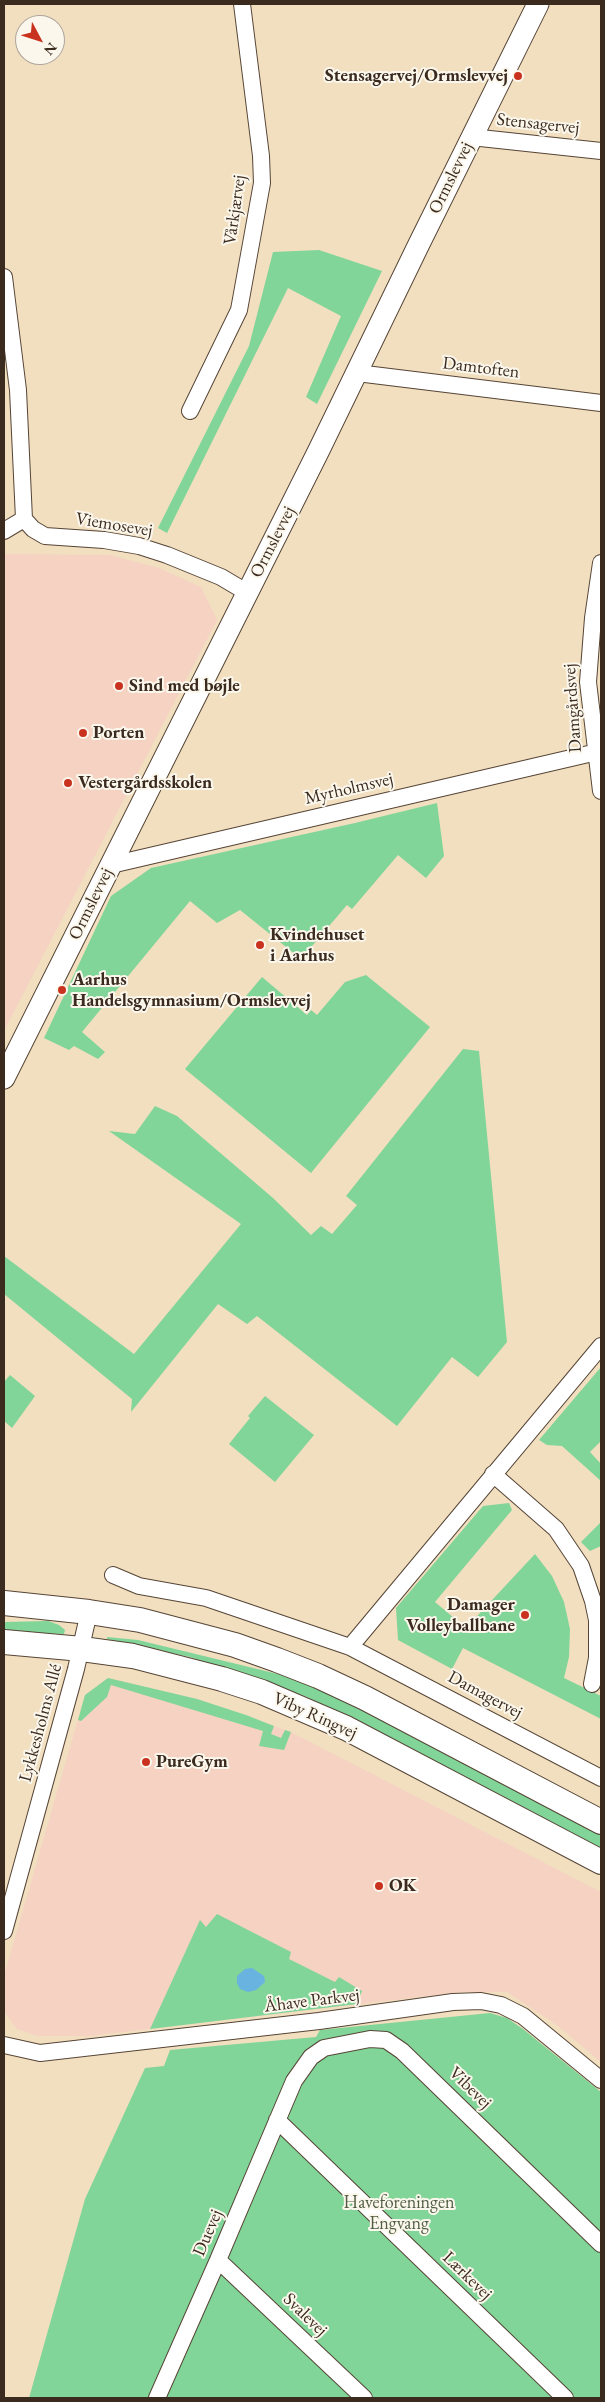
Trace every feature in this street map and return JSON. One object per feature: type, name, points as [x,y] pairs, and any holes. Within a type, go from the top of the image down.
[{"type":"main road","name":"Viby Ringvej","points":[[4,1604],[89,1612],[140,1620],[226,1642],[318,1676],[601,1822]]},
{"type":"main road","name":"Viby Ringvej","points":[[4,1642],[133,1656],[222,1679],[300,1708],[346,1728],[601,1862]]},
{"type":"street","name":"Vårkjærvej","points":[[190,411],[239,310],[262,183],[261,156],[242,4]]},
{"type":"street","name":"Ormslevvej","points":[[4,1078],[248,594],[538,4]]},
{"type":"street","name":"Stensagervej","points":[[471,137],[601,151]]},
{"type":"street","points":[[4,277],[6,319],[18,390],[24,519],[4,531]]},
{"type":"street","name":"Damtoften","points":[[357,373],[601,403]]},
{"type":"street","name":"Viemosevej","points":[[24,519],[33,529],[45,536],[104,540],[139,546],[167,555],[221,577],[248,594]]},
{"type":"street","name":"Damgårdsvej","points":[[601,563],[592,626],[588,682],[601,791]]},
{"type":"street","name":"Myrholmsvej","points":[[111,864],[597,752]]},
{"type":"street","points":[[350,1647],[601,1346]]},
{"type":"street","points":[[493,1474],[556,1529],[581,1566],[593,1601],[596,1620],[597,1658],[592,1684]]},
{"type":"street","name":"Damagervej","points":[[113,1575],[139,1586],[206,1598],[350,1647],[601,1778]]},
{"type":"street","name":"Lykkesholms Allé","points":[[4,1931],[82,1649],[89,1612]]},
{"type":"street","name":"Åhave Parkvej","points":[[4,2045],[40,2053],[319,2021],[453,2002],[481,2001],[501,2005],[523,2016],[601,2080]]},
{"type":"street","name":"Vibevej","points":[[294,2082],[311,2057],[324,2048],[370,2038],[386,2040],[402,2051],[601,2244]]},
{"type":"street","name":"Duevej","points":[[157,2398],[294,2082]]},
{"type":"street","name":"Lærkevej","points":[[277,2120],[565,2398]]},
{"type":"street","name":"Svalevej","points":[[218,2260],[364,2398]]},
{"type":"shaded area","name":"Vestergårdsskolen","points":[[4,554],[110,555],[159,568],[201,587],[217,620],[4,1031]]},
{"type":"shaded area","points":[[108,1678],[197,1699],[291,1732],[601,1892],[601,2062],[558,2026],[507,1992],[462,1992],[89,2036],[37,2036],[17,2029],[5,2013],[4,1976],[85,1695]]},
{"type":"green space","points":[[319,250],[382,271],[317,404],[306,397],[341,316],[288,288],[167,533],[158,528],[249,346],[273,252]]},
{"type":"green space","points":[[437,803],[444,856],[426,878],[398,855],[352,909],[347,905],[301,959],[240,910],[217,923],[190,901],[82,1032],[105,1052],[98,1059],[74,1046],[69,1050],[44,1038],[111,896],[151,868]]},
{"type":"green space","points":[[366,975],[430,1027],[311,1173],[185,1069],[262,977],[307,1015],[311,1010],[317,1015],[345,982]]},
{"type":"green space","points":[[463,1049],[479,1051],[507,1342],[478,1377],[452,1357],[397,1426],[257,1316],[247,1324],[218,1304],[131,1412],[132,1399],[4,1294],[4,1256],[134,1354],[241,1224],[109,1131],[135,1134],[155,1106],[177,1116],[273,1198],[311,1235],[321,1226],[332,1234],[357,1205],[346,1196]]},
{"type":"green space","points":[[601,1367],[601,1441],[590,1452],[601,1464],[601,1481],[562,1446],[547,1445],[539,1440]]},
{"type":"green space","points":[[10,1375],[35,1396],[12,1428],[4,1421],[4,1382]]},
{"type":"green space","points":[[265,1396],[314,1435],[275,1482],[229,1444],[250,1418],[248,1416]]},
{"type":"green space","points":[[509,1503],[512,1510],[435,1602],[466,1628],[535,1554],[552,1576],[564,1602],[570,1629],[569,1657],[564,1678],[601,1696],[601,1719],[463,1648],[452,1669],[398,1640],[396,1608],[483,1506]]},
{"type":"green space","points":[[601,1522],[601,1546],[590,1551],[581,1542]]},
{"type":"green space","points":[[48,1621],[59,1625],[65,1630],[64,1634],[4,1632],[4,1622]]},
{"type":"green space","points":[[107,1637],[138,1640],[282,1675],[313,1686],[359,1708],[601,1835],[601,1849],[307,1697],[190,1657],[107,1639]]},
{"type":"green space","points":[[108,1678],[197,1699],[246,1715],[274,1726],[271,1734],[281,1738],[285,1730],[291,1732],[284,1750],[259,1746],[263,1731],[111,1685],[107,1697],[81,1721],[78,1720],[85,1695]]},
{"type":"green space","points":[[217,1914],[291,1952],[289,1959],[335,1982],[339,1977],[362,1991],[357,2004],[150,2029],[200,1920],[206,1927]]},
{"type":"green space","name":"Haveforeningen Engvang","points":[[490,2013],[507,2018],[523,2029],[601,2092],[601,2398],[29,2398],[85,2199],[145,2068],[164,2066],[170,2050],[316,2037],[320,2030]]},
{"type":"water","points":[[252,1968],[264,1976],[265,1982],[256,1990],[248,1992],[240,1989],[237,1983],[237,1976],[245,1969]]},
{"type":"place","name":"Stensagervej/Ormslevvej","points":[[518,76]]},
{"type":"place","name":"Sind med bøjle","points":[[119,686]]},
{"type":"place","name":"Porten","points":[[83,733]]},
{"type":"place","name":"Vestergårdsskolen","points":[[68,783]]},
{"type":"place","name":"Kvindehuset i Aarhus","points":[[260,945]]},
{"type":"place","name":"Aarhus Handelsgymnasium/Ormslevvej","points":[[62,990]]},
{"type":"place","name":"Damager Volleyballbane","points":[[525,1615]]},
{"type":"place","name":"PureGym","points":[[146,1762]]},
{"type":"place","name":"OK","points":[[379,1886]]}]
